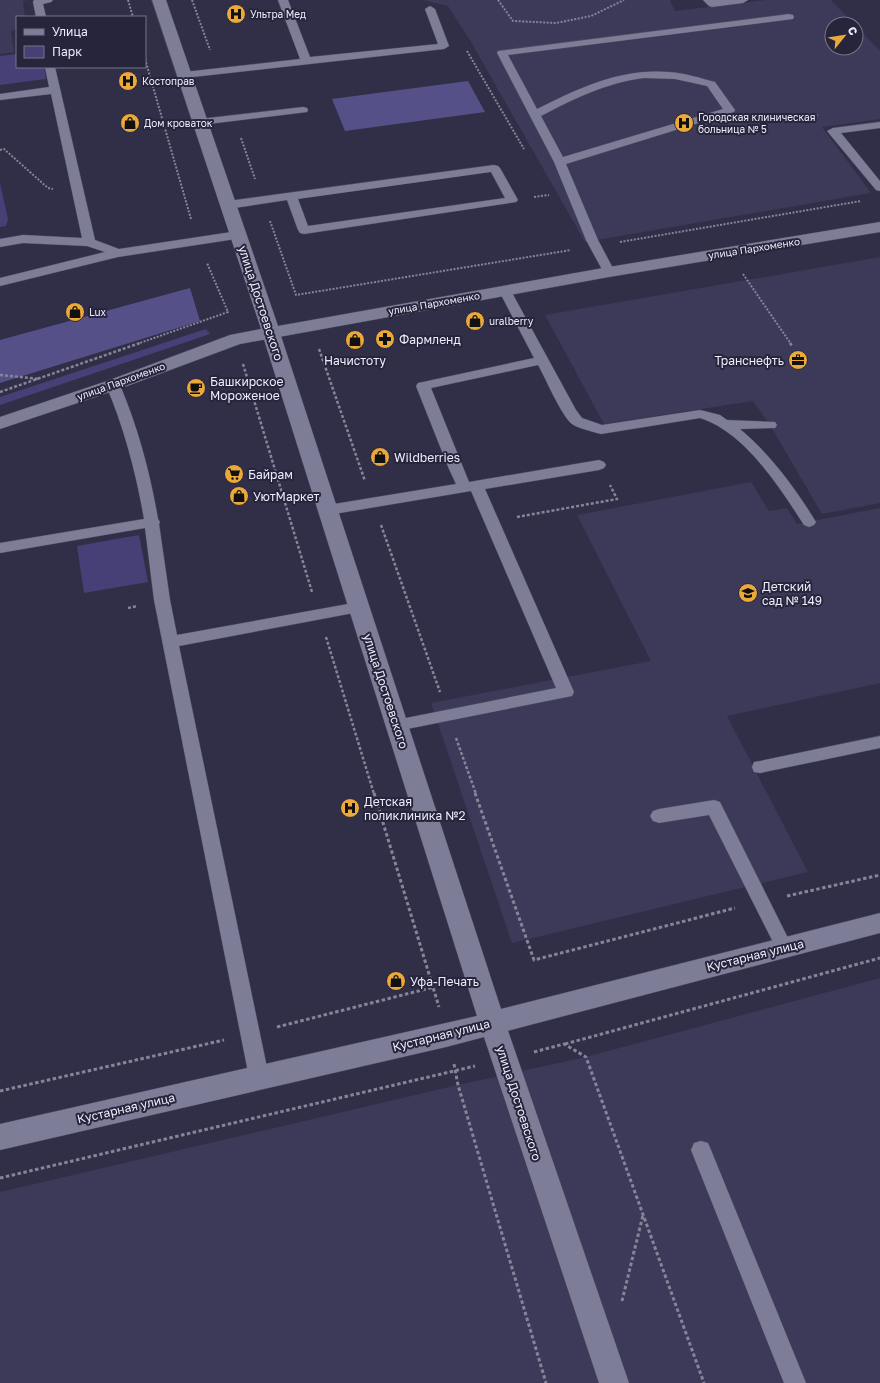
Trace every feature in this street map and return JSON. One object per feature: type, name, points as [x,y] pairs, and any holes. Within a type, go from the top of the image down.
[{"type":"street","name":"улица Достоевского","points":[[159,0],[271,333],[504,1060],[614,1383]]},
{"type":"street","name":"улица Пархоменко","points":[[0,423],[113,385],[236,339],[609,272],[880,227]]},
{"type":"street","name":"Кустарная улица","points":[[0,1137],[446,1035],[880,923]]},
{"type":"lane","points":[[41,16],[38,2],[48,0]]},
{"type":"lane","points":[[283,0],[306,61]]},
{"type":"lane","points":[[708,0],[712,4],[743,0]]},
{"type":"lane","points":[[184,75],[444,46],[430,9]]},
{"type":"lane","points":[[609,272],[592,240],[560,162],[502,53],[789,17]]},
{"type":"lane","points":[[50,68],[89,242]]},
{"type":"lane","points":[[535,115],[584,89],[615,78],[663,75],[711,84],[730,110],[560,162]]},
{"type":"lane","points":[[0,97],[54,90]]},
{"type":"lane","points":[[200,122],[302,110]]},
{"type":"lane","points":[[833,131],[880,125]]},
{"type":"lane","points":[[833,131],[880,188]]},
{"type":"lane","points":[[228,205],[291,196],[494,168],[512,200],[304,230],[291,196]]},
{"type":"lane","points":[[0,282],[118,254],[238,235]]},
{"type":"lane","points":[[0,243],[23,239],[89,242],[118,254]]},
{"type":"lane","points":[[506,291],[573,418],[583,424],[601,430],[700,414],[706,415],[725,424],[746,442],[777,475],[809,522]]},
{"type":"lane","points":[[397,725],[566,692],[470,486],[456,469],[423,386],[542,360]]},
{"type":"lane","points":[[113,385],[131,430],[152,522],[162,600],[172,642],[259,1077]]},
{"type":"lane","points":[[725,424],[770,425]]},
{"type":"lane","points":[[328,510],[599,464]]},
{"type":"lane","points":[[0,548],[152,522]]},
{"type":"lane","points":[[172,642],[359,607]]},
{"type":"lane","points":[[760,767],[880,742]]},
{"type":"lane","points":[[658,816],[714,807],[784,947]]},
{"type":"lane","points":[[701,1150],[795,1383]]},
{"type":"path","points":[[128,0],[133,16]]},
{"type":"path","points":[[192,0],[218,71]]},
{"type":"path","points":[[498,0],[512,21],[556,23],[591,16],[624,0]]},
{"type":"path","points":[[444,46],[463,44],[527,154]]},
{"type":"path","points":[[0,392],[228,312],[198,241],[146,62]]},
{"type":"path","points":[[730,110],[769,121],[823,115],[833,131]]},
{"type":"path","points":[[234,118],[296,295]]},
{"type":"path","points":[[0,150],[4,149],[48,188],[78,193]]},
{"type":"path","points":[[547,188],[551,195]]},
{"type":"path","points":[[728,252],[792,346]]},
{"type":"path","points":[[319,349],[534,960],[761,901],[880,875]]},
{"type":"path","points":[[0,1091],[176,1052],[434,987],[243,363]]},
{"type":"path","points":[[0,1178],[504,1060],[880,958]]},
{"type":"path","points":[[446,1035],[456,1071],[458,1085],[546,1383]]},
{"type":"path","points":[[564,1044],[586,1057],[704,1383]]},
{"type":"path","points":[[621,1303],[643,1214]]},
{"type":"shaded area","points":[[0,0],[29,0],[23,1],[25,16],[16,16],[16,29],[11,31],[14,52],[0,54]]},
{"type":"shaded area","name":"Городская клиническая больница № 5","points":[[423,0],[670,0],[675,11],[767,0],[831,0],[846,16],[824,16],[824,56],[864,56],[864,34],[880,51],[880,119],[822,127],[871,193],[585,242],[471,42],[448,6]]},
{"type":"shaded area","points":[[468,81],[485,112],[345,131],[332,99]]},
{"type":"shaded area","points":[[880,257],[880,503],[822,514],[770,425],[753,401],[604,424],[545,315]]},
{"type":"shaded area","points":[[190,288],[200,321],[0,383],[0,340]]},
{"type":"shaded area","points":[[751,482],[769,511],[787,508],[797,524],[880,508],[880,683],[727,716],[808,872],[512,943],[431,703],[651,661],[577,515]]},
{"type":"shaded area","points":[[880,978],[880,1383],[0,1383],[0,1192],[458,1085],[586,1057]]},
{"type":"green space","points":[[16,54],[16,68],[44,68],[46,79],[0,85],[0,56]]},
{"type":"green space","points":[[0,183],[8,219],[6,226],[0,227]]},
{"type":"green space","points":[[206,329],[210,334],[0,405],[0,397]]},
{"type":"green space","points":[[139,535],[148,582],[84,593],[77,546]]},
{"type":"place","name":"Ультра Мед","points":[[236,14]]},
{"type":"place","name":"Костоправ","points":[[128,81]]},
{"type":"place","name":"Дом кроваток","points":[[130,123]]},
{"type":"place","name":"Городская клиническая больница № 5","points":[[684,123]]},
{"type":"place","name":"Lux","points":[[75,312]]},
{"type":"place","name":"uralberry","points":[[475,321]]},
{"type":"place","name":"Фармленд","points":[[385,339]]},
{"type":"place","name":"Начистоту","points":[[355,340]]},
{"type":"place","name":"Транснефть","points":[[798,360]]},
{"type":"place","name":"Башкирское Мороженое","points":[[196,388]]},
{"type":"place","name":"Wildberries","points":[[380,457]]},
{"type":"place","name":"Байрам","points":[[234,474]]},
{"type":"place","name":"УютМаркет","points":[[239,496]]},
{"type":"place","name":"Детский сад № 149","points":[[748,593]]},
{"type":"place","name":"Детская поликлиника №2","points":[[350,808]]},
{"type":"place","name":"Уфа-Печать","points":[[396,981]]}]
